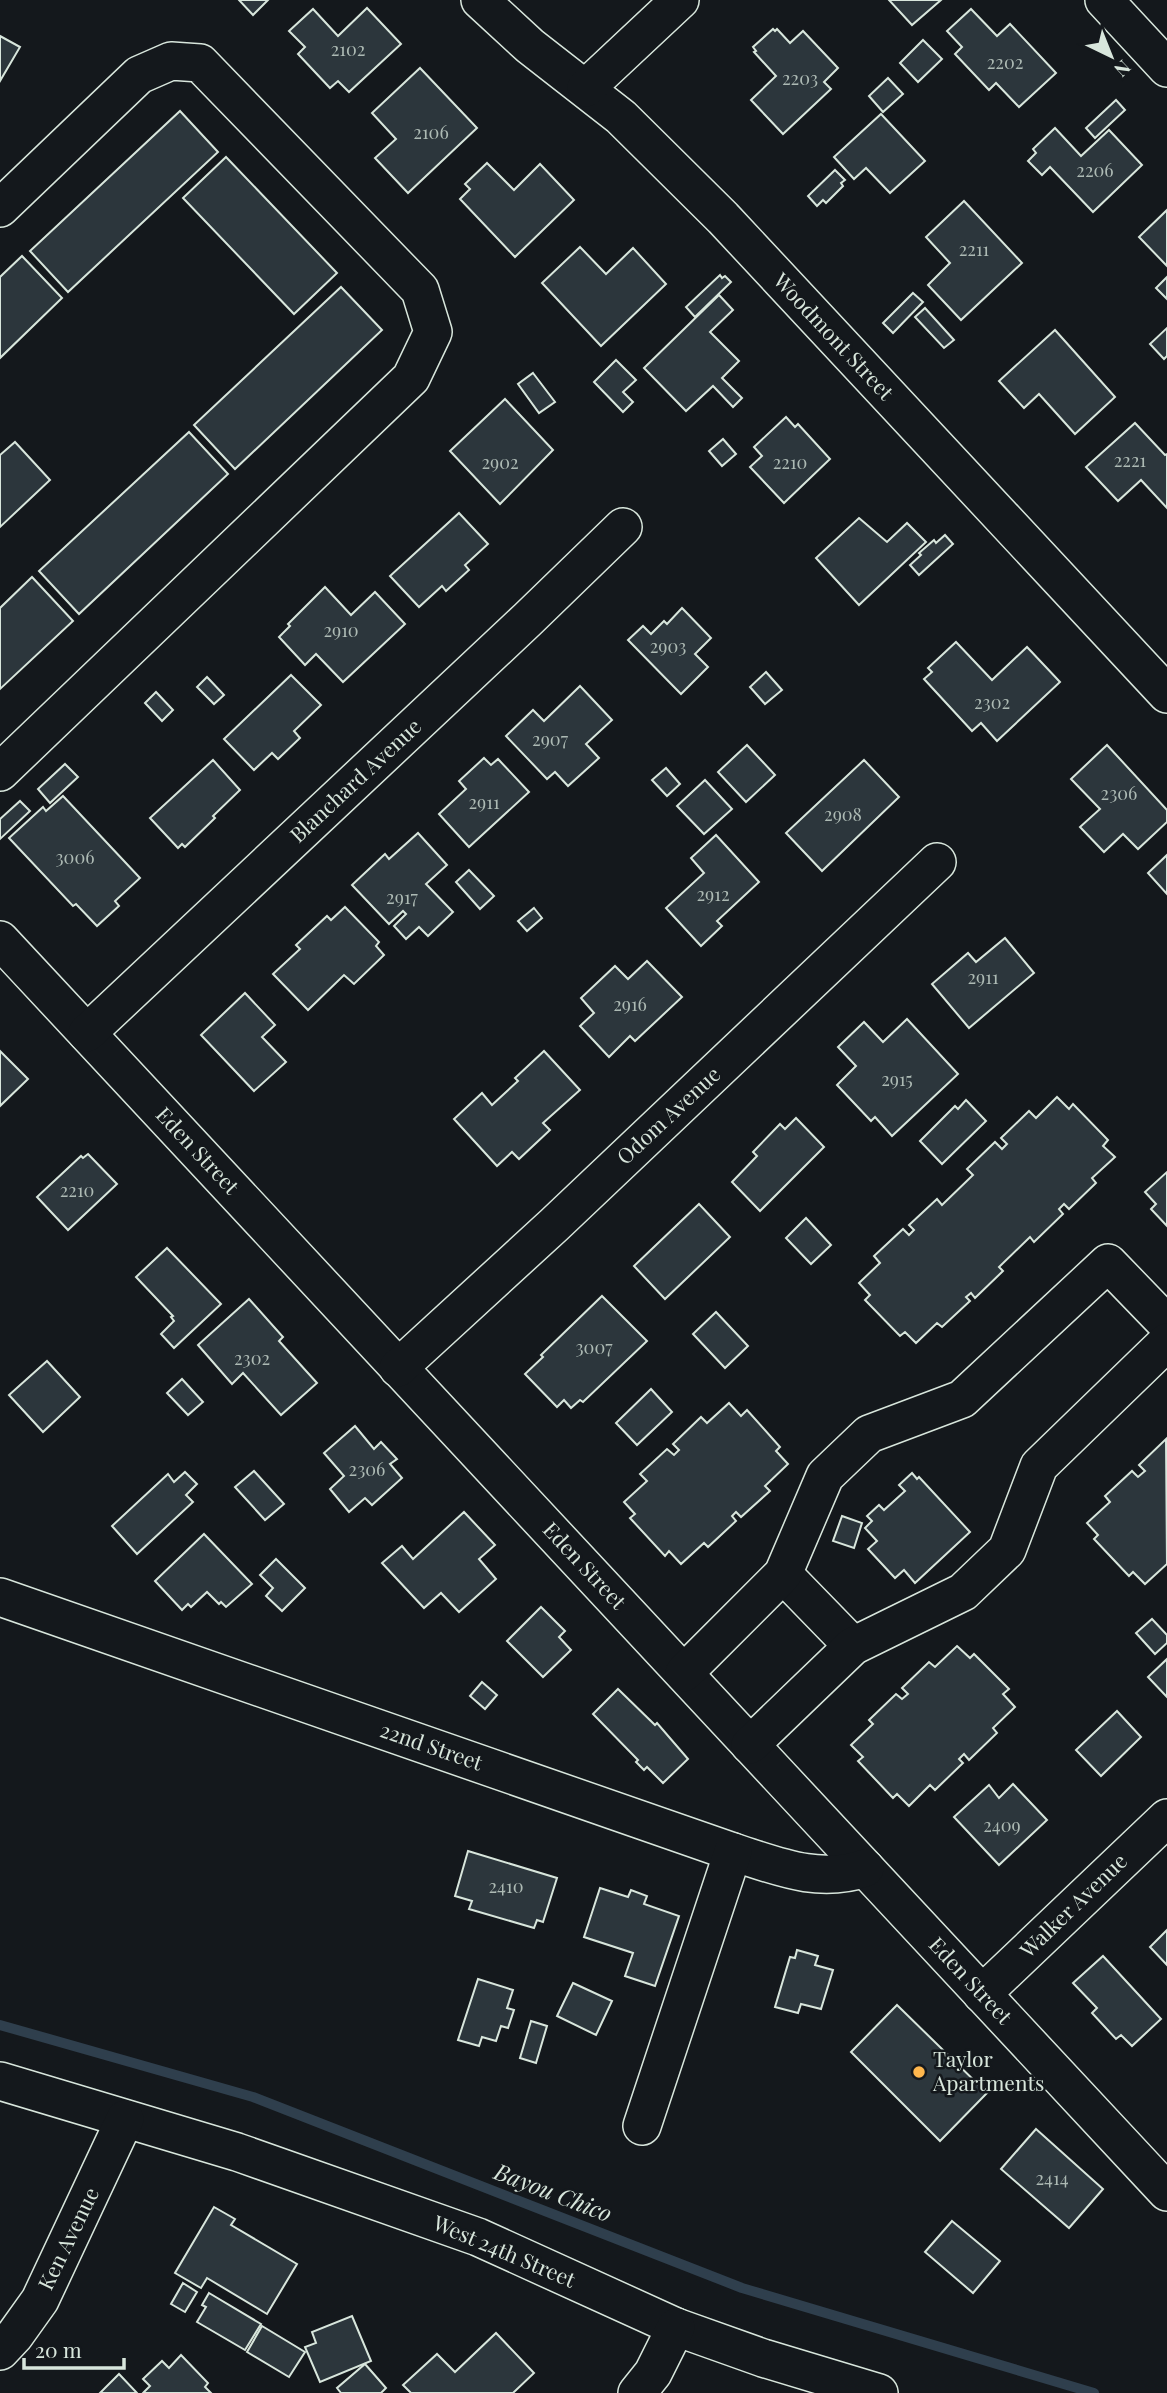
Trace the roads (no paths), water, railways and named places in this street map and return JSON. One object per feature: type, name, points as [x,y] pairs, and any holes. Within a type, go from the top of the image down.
[{"type":"street","name":"Woodmont Street","points":[[480,0],[530,46],[621,117],[723,218],[1167,694]]},
{"type":"street","points":[[586,88],[680,0]]},
{"type":"street","points":[[1104,0],[1167,68]]},
{"type":"street","points":[[0,208],[139,75],[170,61],[201,63],[420,290],[433,332],[411,378],[0,772]]},
{"type":"street","name":"Blanchard Avenue","points":[[87,1033],[623,527]]},
{"type":"street","name":"Odom Avenue","points":[[398,1368],[554,1225],[937,862]]},
{"type":"street","name":"Eden Street","points":[[0,940],[1167,2192]]},
{"type":"street","points":[[684,1673],[783,1574],[825,1476],[869,1434],[962,1399],[1108,1263],[1167,1324]]},
{"type":"street","points":[[750,1745],[853,1646],[963,1592],[1007,1550],[1039,1466],[1167,1342]]},
{"type":"street","points":[[783,1574],[853,1646]]},
{"type":"street","name":"22nd Street","points":[[2,1602],[802,1874],[817,1876],[851,1873],[864,1868]]},
{"type":"street","name":"Walker Avenue","points":[[982,1994],[1167,1818]]},
{"type":"street","points":[[642,2126],[733,1852]]},
{"type":"street","name":"West 24th Street","points":[[0,2081],[237,2152],[478,2238],[676,2327],[763,2358],[879,2393]]},
{"type":"street","name":"Ken Avenue","points":[[0,2351],[40,2300],[125,2119]]},
{"type":"street","points":[[637,2393],[653,2372],[676,2327]]},
{"type":"waterway","name":"Bayou Chico","points":[[0,2025],[253,2097],[742,2288],[1094,2393]]},
{"type":"place","name":"Taylor Apartments","points":[[919,2072]]}]
